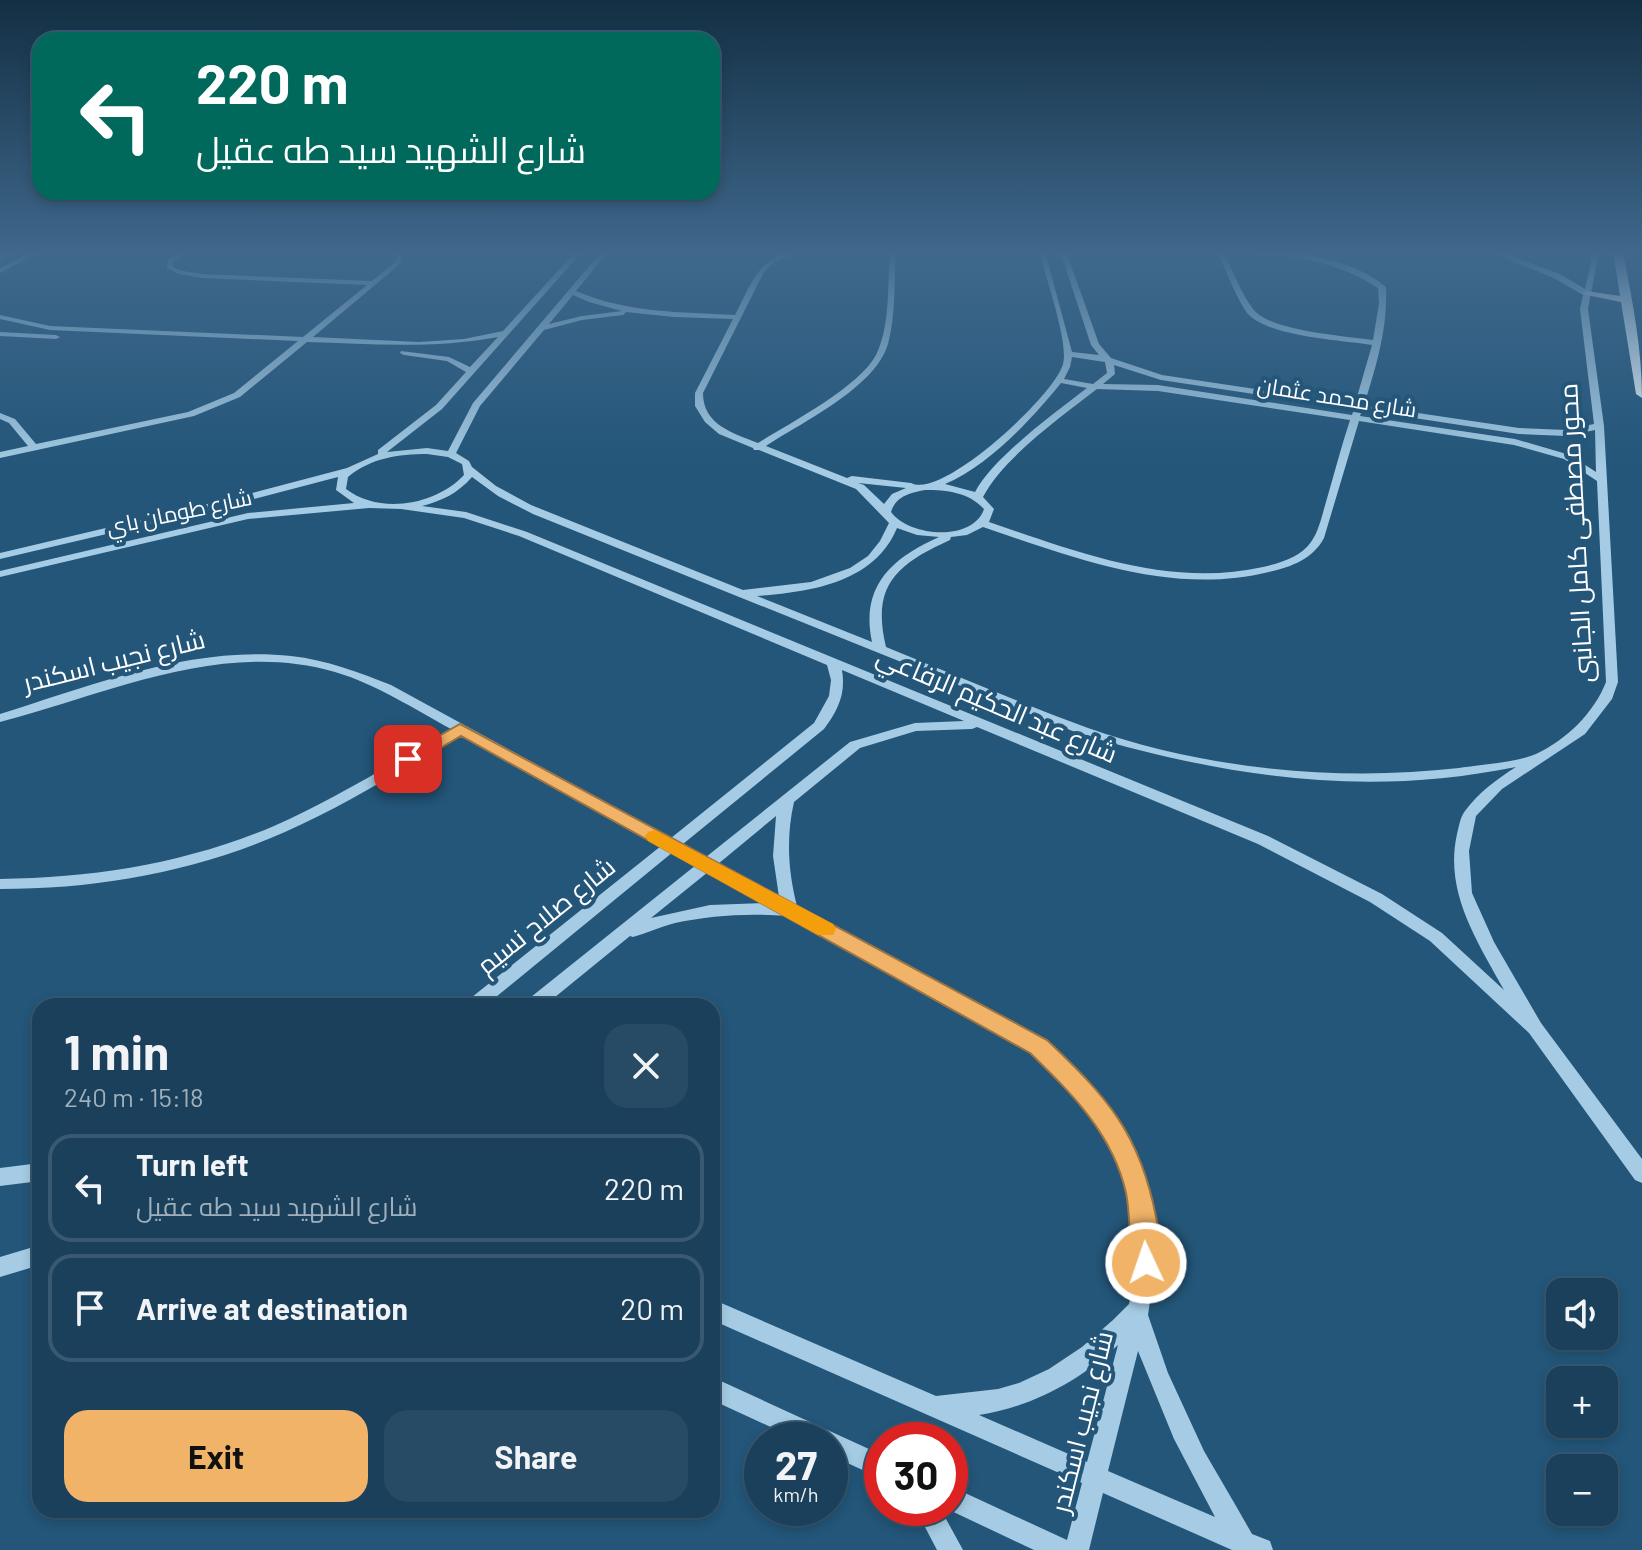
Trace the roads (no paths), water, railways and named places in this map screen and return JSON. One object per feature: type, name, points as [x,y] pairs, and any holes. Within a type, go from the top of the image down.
[{"type":"main road","points":[[1631,323],[1642,394]]},
{"type":"street","points":[[29,323],[50,328],[430,344],[506,333]]},
{"type":"street","points":[[0,455],[191,414],[216,405],[253,385],[327,323]]},
{"type":"street","points":[[371,459],[421,423],[515,323]]},
{"type":"street","points":[[371,459],[413,451],[451,454],[476,405],[546,323]]},
{"type":"street","points":[[541,329],[562,323]]},
{"type":"street","points":[[735,323],[699,393],[698,403],[710,423],[757,448],[860,487],[890,517],[911,530],[958,534]]},
{"type":"street","points":[[757,448],[859,380],[877,362],[884,344],[886,323]]},
{"type":"street","points":[[742,594],[809,586],[838,577],[879,552],[890,537],[887,503],[895,496],[928,487],[963,472],[1059,380],[1069,354],[1061,323]]},
{"type":"street","points":[[978,497],[981,488],[995,472],[1048,422],[1111,374],[1109,361],[1095,345],[1088,323]]},
{"type":"street","points":[[1275,323],[1375,343]]},
{"type":"street","points":[[983,524],[1114,567],[1148,574],[1210,577],[1268,570],[1305,554],[1317,543],[1357,412],[1378,323]]},
{"type":"street","name":"محور مصطفى كامل الجانبى","points":[[1586,323],[1599,426],[1612,682],[1606,699],[1580,731],[1497,786],[1469,815],[1461,851],[1464,893],[1486,943],[1535,1028],[1642,1174]]},
{"type":"street","points":[[0,334],[432,355],[462,364],[471,371]]},
{"type":"street","name":"شارع محمد عثمان","points":[[1069,354],[1095,356],[1161,377],[1542,449],[1567,457],[1602,480]]},
{"type":"street","name":"شارع محمد عثمان","points":[[1059,380],[1158,388],[1544,433],[1599,426]]},
{"type":"street","points":[[0,416],[12,421],[34,448]]},
{"type":"street","name":"شارع عبد الحكيم الرفاعي","points":[[451,454],[466,463],[485,484],[508,499],[1085,731],[1165,754],[1229,767],[1350,779],[1409,779],[1482,772],[1540,758]]},
{"type":"street","name":"شارع طومان باي","points":[[0,556],[252,496],[351,470],[371,459]]},
{"type":"street","points":[[400,506],[446,495],[465,482],[469,469]]},
{"type":"street","points":[[351,470],[340,483],[341,490],[346,496],[369,505]]},
{"type":"street","points":[[840,477],[961,490],[978,497],[989,509],[989,517],[983,524],[909,556],[891,571],[879,588],[873,607],[873,628],[880,649]]},
{"type":"street","name":"شارع عبد الحكيم الرفاعي","points":[[400,506],[445,511],[495,524],[1263,840],[1376,898],[1436,937],[1535,1028]]},
{"type":"street","name":"شارع طومان باي","points":[[0,574],[248,516],[303,508],[400,506]]},
{"type":"street","name":"شارع نجيب اسكندر","points":[[0,718],[174,668],[227,660],[265,658],[322,664],[361,675],[1038,1046],[1089,1095],[1109,1124],[1126,1156],[1138,1190],[1145,1226],[1146,1263],[1136,1312],[1077,1550]]},
{"type":"street","name":"شارع صلاح نسيم","points":[[483,998],[819,726],[832,710],[838,694],[838,678],[833,662]]},
{"type":"street","points":[[542,998],[855,745],[915,727],[983,725]]},
{"type":"street","points":[[0,884],[93,880],[157,868],[219,851],[277,830],[330,804],[460,729]]},
{"type":"street","points":[[617,937],[650,924],[708,910],[755,907],[790,910],[780,864],[787,800]]},
{"type":"street","points":[[0,1177],[32,1173]]},
{"type":"street","points":[[0,1267],[32,1257]]},
{"type":"street","points":[[720,1312],[1252,1546]]},
{"type":"street","points":[[936,1407],[997,1400],[1052,1381],[1100,1350],[1136,1312],[1153,1366],[1176,1422],[1252,1546]]},
{"type":"street","points":[[720,1392],[786,1422]]},
{"type":"street","points":[[968,1506],[1061,1550]]},
{"type":"street","points":[[937,1526],[951,1550]]}]
